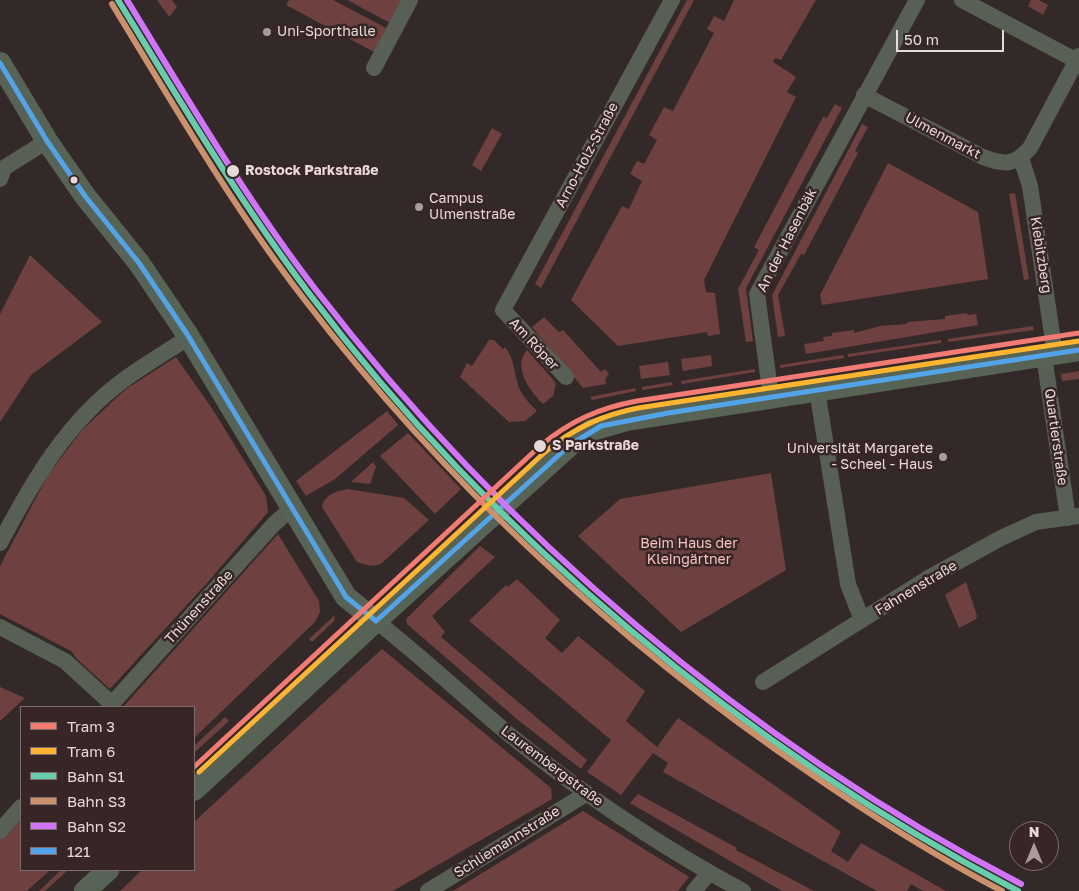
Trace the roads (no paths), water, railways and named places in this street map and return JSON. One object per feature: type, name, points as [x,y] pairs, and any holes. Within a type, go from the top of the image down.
[{"type":"main road","points":[[0,63],[47,141],[85,196],[139,263],[189,337],[346,597],[376,621]]},
{"type":"main road","points":[[195,789],[570,445],[592,430],[626,420],[1079,350]]},
{"type":"main road","points":[[85,891],[107,871]]},
{"type":"street","points":[[374,68],[410,0]]},
{"type":"street","name":"Arno-Holz-Straße","points":[[503,310],[672,0]]},
{"type":"street","points":[[864,95],[917,0]]},
{"type":"street","points":[[962,0],[1078,59],[1030,148],[1021,158]]},
{"type":"street","name":"Ulmenmarkt","points":[[864,95],[983,157],[1009,163],[1021,158]]},
{"type":"street","name":"An der Hasenbäk","points":[[771,397],[757,294],[864,95]]},
{"type":"street","points":[[1,171],[47,141]]},
{"type":"street","name":"Kiebitzberg","points":[[1021,158],[1030,186],[1050,355]]},
{"type":"street","name":"Am Röper","points":[[503,310],[566,378]]},
{"type":"street","points":[[0,543],[45,462],[67,434],[124,380],[189,337]]},
{"type":"street","name":"Quartierstraße","points":[[1050,355],[1073,517]]},
{"type":"street","points":[[817,390],[848,584],[862,620]]},
{"type":"street","name":"Thünenstraße","points":[[110,706],[274,524],[292,508]]},
{"type":"street","name":"Fahnenstraße","points":[[763,682],[930,578],[1025,526],[1073,517]]},
{"type":"street","name":"Laurembergstraße","points":[[376,621],[508,733],[586,794],[709,873],[743,891]]},
{"type":"street","points":[[0,626],[65,661],[110,706]]},
{"type":"street","name":"Schliemannstraße","points":[[428,891],[586,794]]},
{"type":"street","points":[[0,831],[20,808]]},
{"type":"street","points":[[694,891],[709,873]]},
{"type":"tram line","name":"3","points":[[195,766],[540,446],[562,429],[586,417],[610,407],[637,401],[1079,333]]},
{"type":"tram line","name":"6","points":[[199,772],[545,452],[578,429],[612,414],[638,408],[1079,341]]},
{"type":"rail line","name":"S1","points":[[118,0],[233,185],[282,257],[380,382],[458,469],[542,552],[630,630],[723,704],[819,772],[917,835],[1018,891]]},
{"type":"rail line","name":"S2","points":[[127,0],[241,184],[316,290],[389,380],[467,466],[549,548],[636,625],[727,698],[822,766],[920,828],[1021,884]]},
{"type":"rail line","name":"S3","points":[[112,4],[204,154],[278,264],[359,367],[416,433],[476,496],[538,557],[603,615],[670,671],[740,724],[811,774],[928,850],[1002,891]]},
{"type":"place","name":"Uni-Sporthalle","points":[[267,32]]},
{"type":"place","name":"Rostock Parkstraße","points":[[233,171]]},
{"type":"place","name":"Campus Ulmenstraße","points":[[419,207]]},
{"type":"place","name":"S Parkstraße","points":[[540,446]]},
{"type":"place","name":"Universität Margarete - Scheel - Haus","points":[[943,457]]},
{"type":"park label","name":"Beim Haus der Kleingärtner","points":[[689,552]]}]
